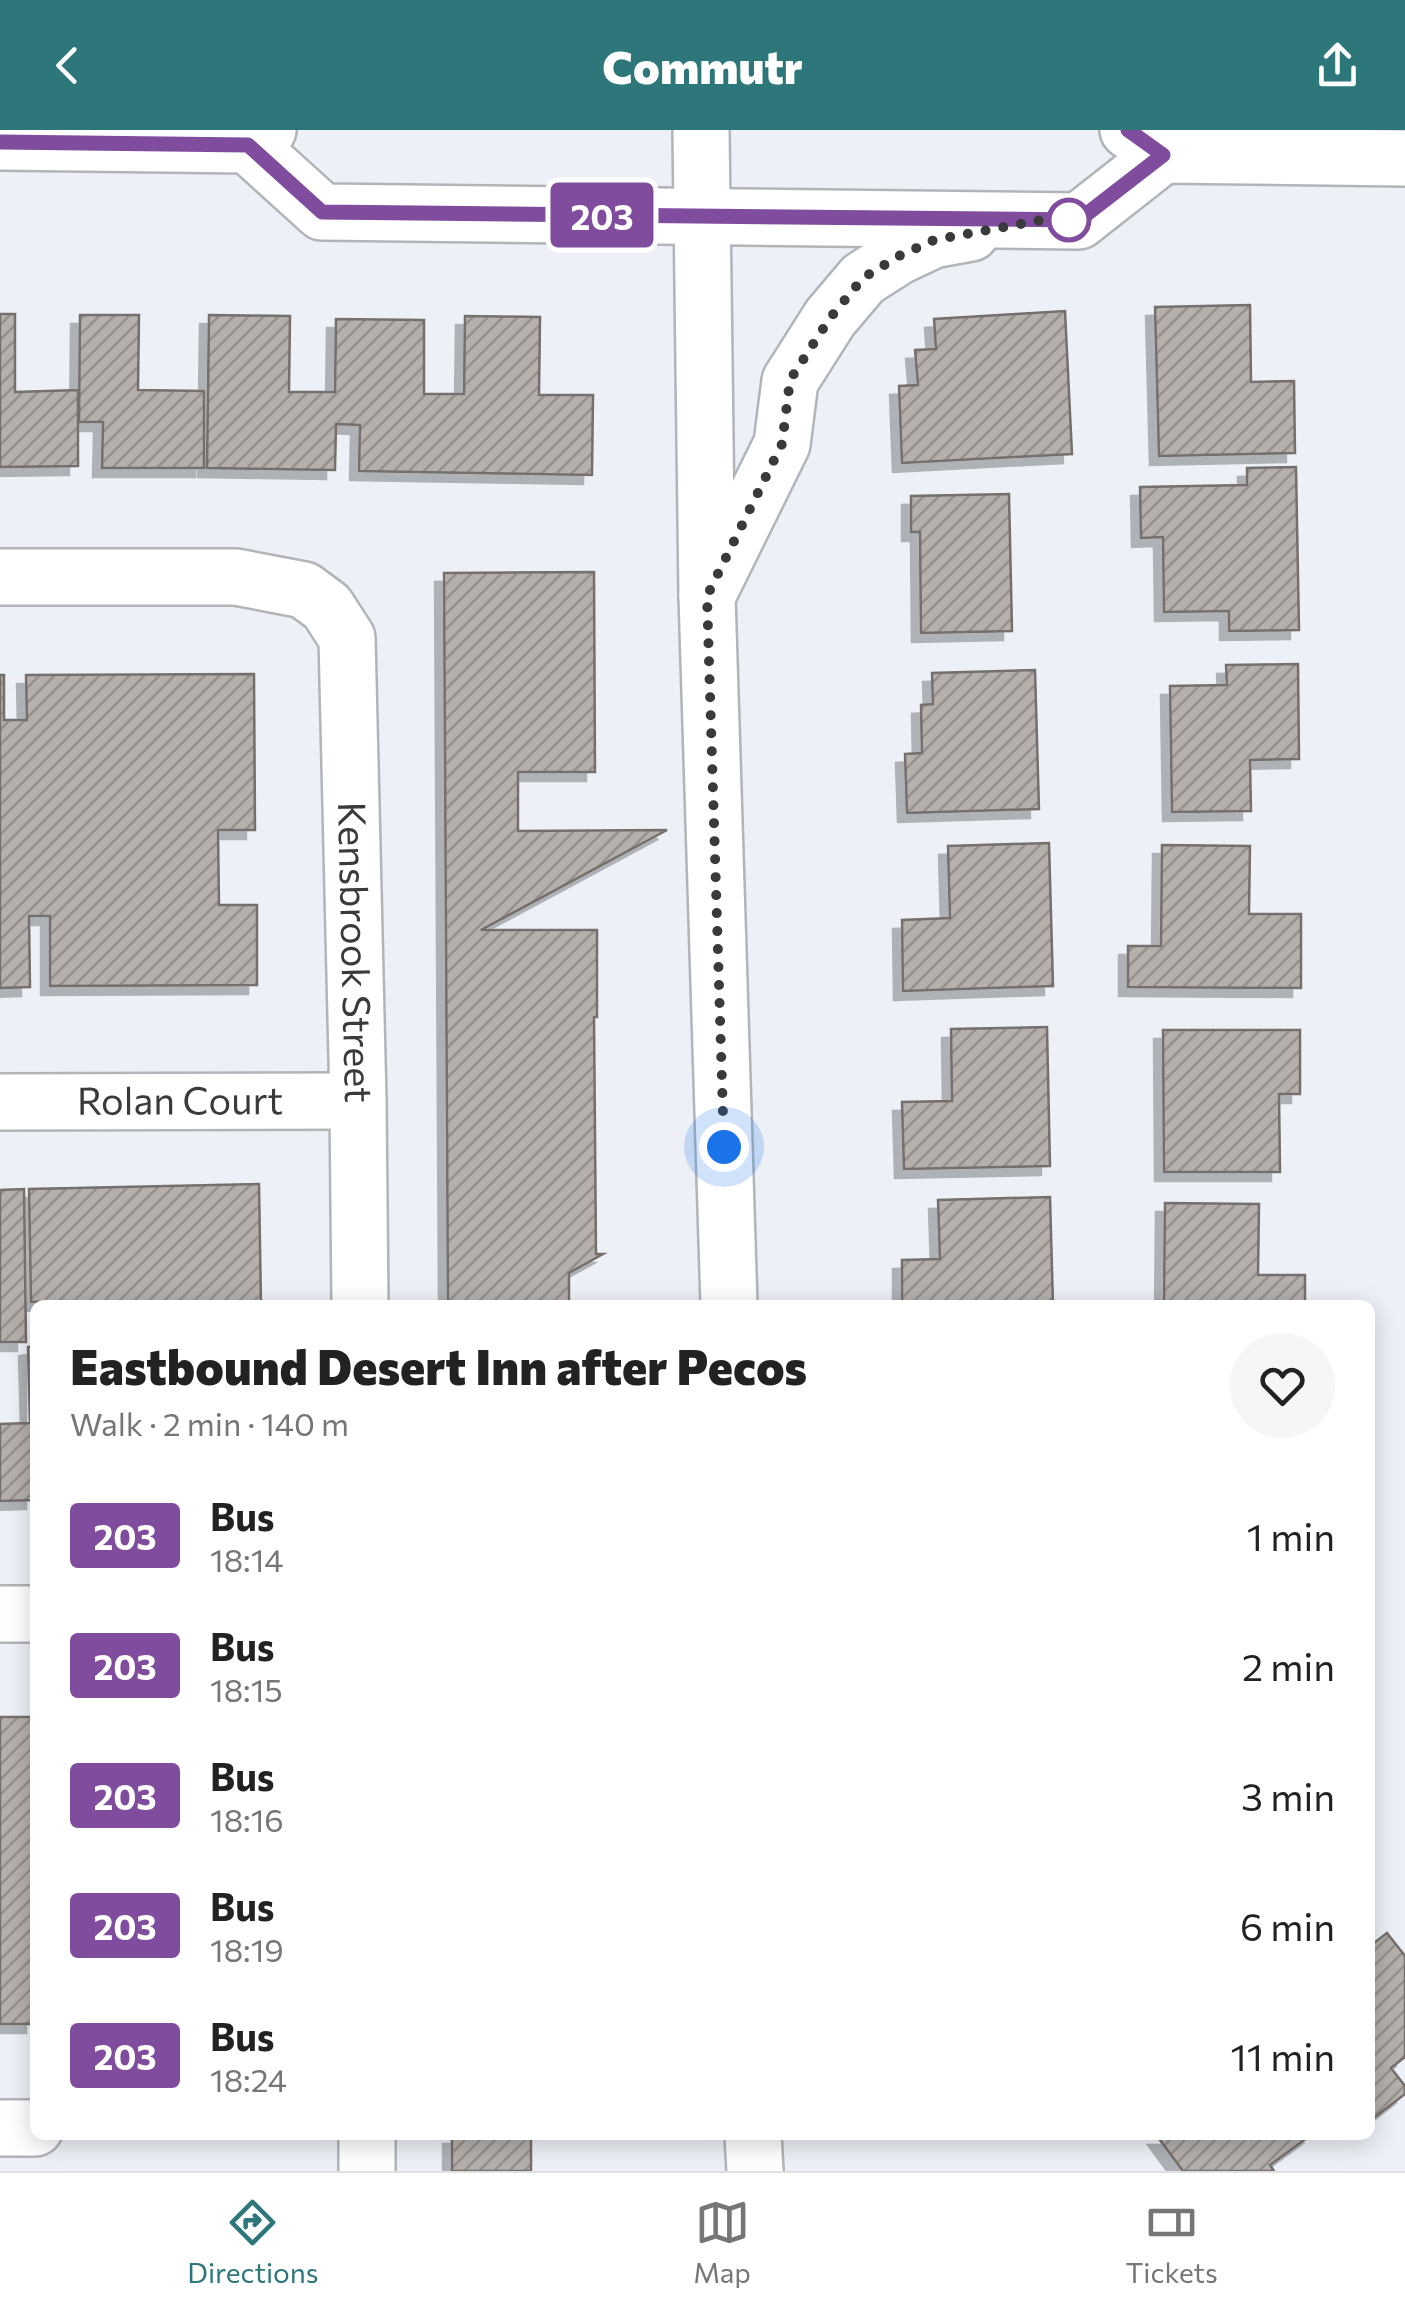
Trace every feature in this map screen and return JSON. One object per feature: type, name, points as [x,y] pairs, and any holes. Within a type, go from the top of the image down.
[{"type":"street","points":[[701,130],[707,596],[728,1300]]},
{"type":"street","points":[[0,142],[258,137],[322,212],[702,217],[1079,220],[1146,142],[1405,158]]},
{"type":"street","points":[[707,596],[782,444],[790,380],[830,318],[863,278],[934,240],[1042,220]]},
{"type":"street","name":"Kensbrook Street","points":[[0,577],[236,577],[304,590],[327,607],[347,638],[360,1300]]},
{"type":"street","name":"Rolan Court","points":[[0,1102],[358,1100]]},
{"type":"street","points":[[0,1614],[30,1614]]},
{"type":"street","points":[[0,2128],[30,2128]]},
{"type":"street","points":[[367,2140],[367,2171]]},
{"type":"street","points":[[754,2140],[754,2171]]},
{"type":"building","points":[[1250,305],[1251,382],[1294,381],[1295,453],[1159,456],[1155,307]]},
{"type":"building","points":[[1065,311],[1072,454],[902,463],[899,386],[918,385],[915,350],[936,349],[934,319]]},
{"type":"building","points":[[0,314],[15,314],[15,392],[78,390],[78,466],[0,467]]},
{"type":"building","points":[[80,315],[139,315],[138,390],[204,391],[204,468],[102,468],[103,422],[79,422]]},
{"type":"building","points":[[209,315],[290,316],[289,392],[335,392],[336,319],[424,320],[424,394],[464,394],[465,316],[540,317],[539,395],[593,395],[592,475],[359,471],[360,425],[336,424],[335,470],[207,468]]},
{"type":"building","points":[[1296,467],[1299,630],[1229,631],[1229,611],[1164,612],[1163,537],[1141,538],[1140,487],[1247,485],[1247,468]]},
{"type":"building","points":[[1009,494],[1012,631],[921,633],[920,532],[911,532],[911,496]]},
{"type":"building","points":[[594,572],[595,772],[518,772],[518,831],[667,830],[481,930],[597,930],[596,1254],[603,1254],[569,1273],[569,1300],[448,1300],[444,573]]},
{"type":"building","points":[[1298,664],[1299,759],[1250,760],[1251,811],[1172,812],[1170,686],[1227,685],[1226,665]]},
{"type":"building","points":[[1035,670],[1039,809],[907,813],[905,754],[922,753],[921,705],[933,704],[932,673]]},
{"type":"building","points":[[254,674],[255,830],[218,830],[219,905],[257,905],[257,985],[50,986],[50,916],[29,916],[30,987],[0,988],[0,675],[4,675],[4,720],[27,720],[26,675]]},
{"type":"building","points":[[1049,843],[1053,986],[903,991],[902,920],[950,918],[948,846]]},
{"type":"building","points":[[1162,845],[1250,846],[1249,914],[1301,914],[1301,988],[1128,987],[1128,946],[1161,946]]},
{"type":"building","points":[[1047,1027],[1050,1166],[904,1169],[902,1102],[952,1101],[951,1029]]},
{"type":"building","points":[[1163,1030],[1300,1030],[1300,1094],[1279,1094],[1280,1172],[1164,1172]]},
{"type":"building","points":[[259,1184],[261,1300],[31,1300],[29,1189]]},
{"type":"building","points":[[24,1189],[26,1342],[0,1342],[0,1190]]},
{"type":"building","points":[[1050,1197],[1053,1300],[902,1300],[902,1260],[940,1259],[938,1200]]},
{"type":"building","points":[[1165,1203],[1259,1204],[1258,1275],[1305,1275],[1305,1300],[1164,1300]]},
{"type":"building","points":[[28,1347],[30,1347],[30,1423]]},
{"type":"building","points":[[30,1423],[30,1500],[0,1501],[0,1424]]},
{"type":"building","points":[[0,1717],[30,1717],[30,2024],[0,2024]]},
{"type":"building","points":[[1387,1933],[1405,1956],[1405,2057],[1391,2068],[1405,2086],[1405,2094],[1375,2117],[1375,1942]]},
{"type":"building","points":[[452,2140],[531,2140],[531,2171],[452,2171]]},
{"type":"building","points":[[1160,2140],[1304,2140],[1270,2165],[1274,2171],[1183,2171]]},
{"type":"bus line","name":"203","points":[[0,142],[248,145],[322,212],[1079,220],[1163,155],[1128,130]]},
{"type":"route","points":[[724,1147],[707,596],[782,444],[790,380],[830,318],[863,278],[934,240],[1042,220],[1079,220],[1069,220]]}]
